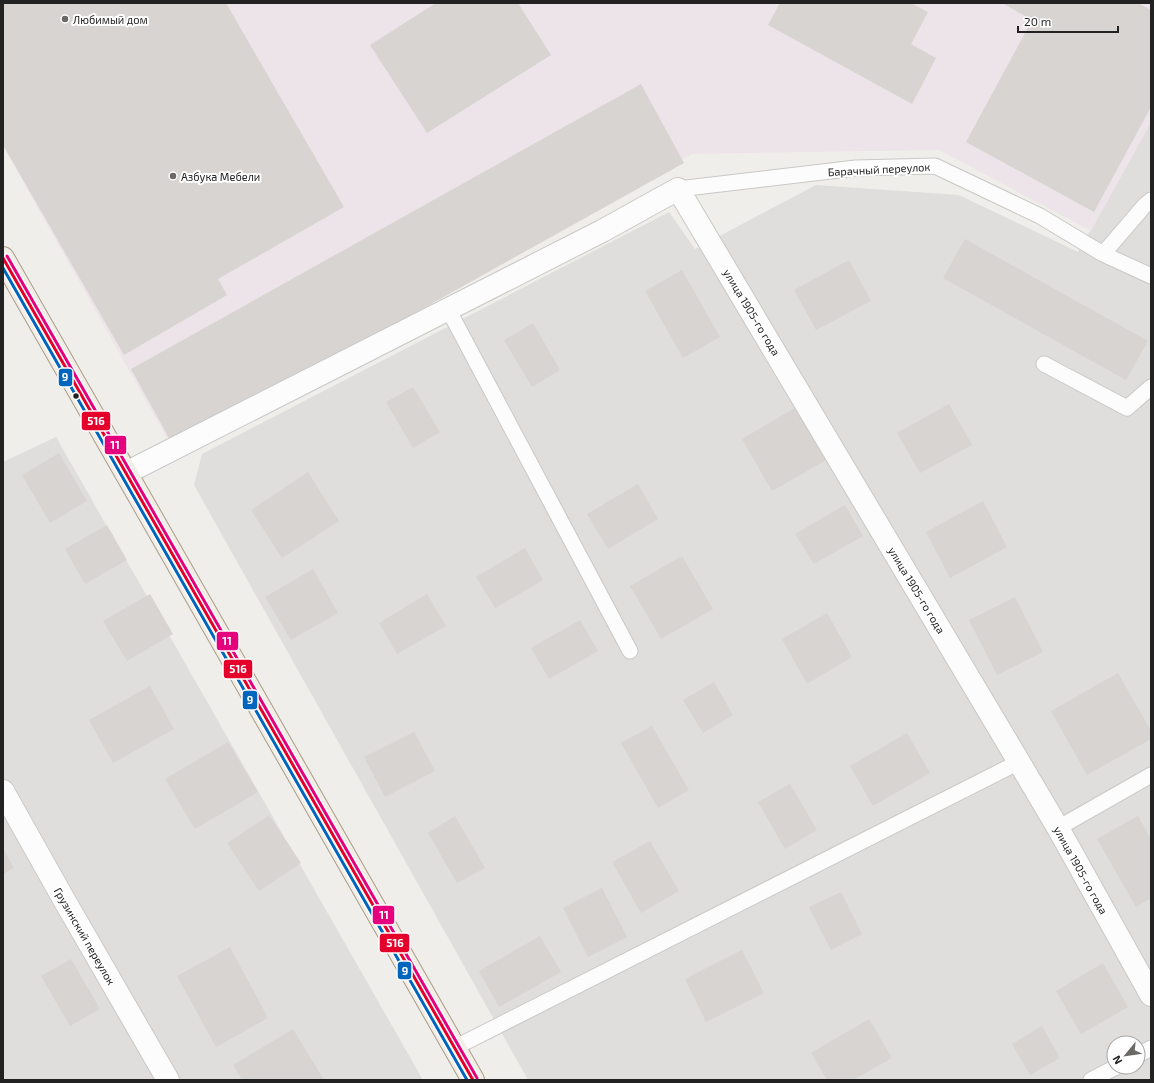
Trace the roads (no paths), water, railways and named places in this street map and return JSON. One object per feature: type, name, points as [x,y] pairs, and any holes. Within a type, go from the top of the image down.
[{"type":"main road","points":[[3,258],[473,1080]]},
{"type":"street","points":[[126,472],[602,231],[678,189]]},
{"type":"street","name":"улица 1905-го года","points":[[678,189],[1058,828],[1151,995]]},
{"type":"street","name":"Грузинский переулок","points":[[3,791],[168,1080]]},
{"type":"lane","name":"Барачный переулок","points":[[678,189],[856,168],[935,166],[1040,216],[1103,254],[1151,276]]},
{"type":"lane","points":[[1103,254],[1151,200]]},
{"type":"lane","points":[[448,309],[630,651]]},
{"type":"lane","points":[[1044,364],[1127,408],[1151,387]]},
{"type":"lane","points":[[454,1048],[1019,762]]},
{"type":"lane","points":[[1058,828],[1151,775]]},
{"type":"lane","points":[[1091,1080],[1106,1072]]},
{"type":"place","name":"Любимый дом","points":[[65,19]]},
{"type":"place","name":"Азбука Мебели","points":[[173,176]]}]
